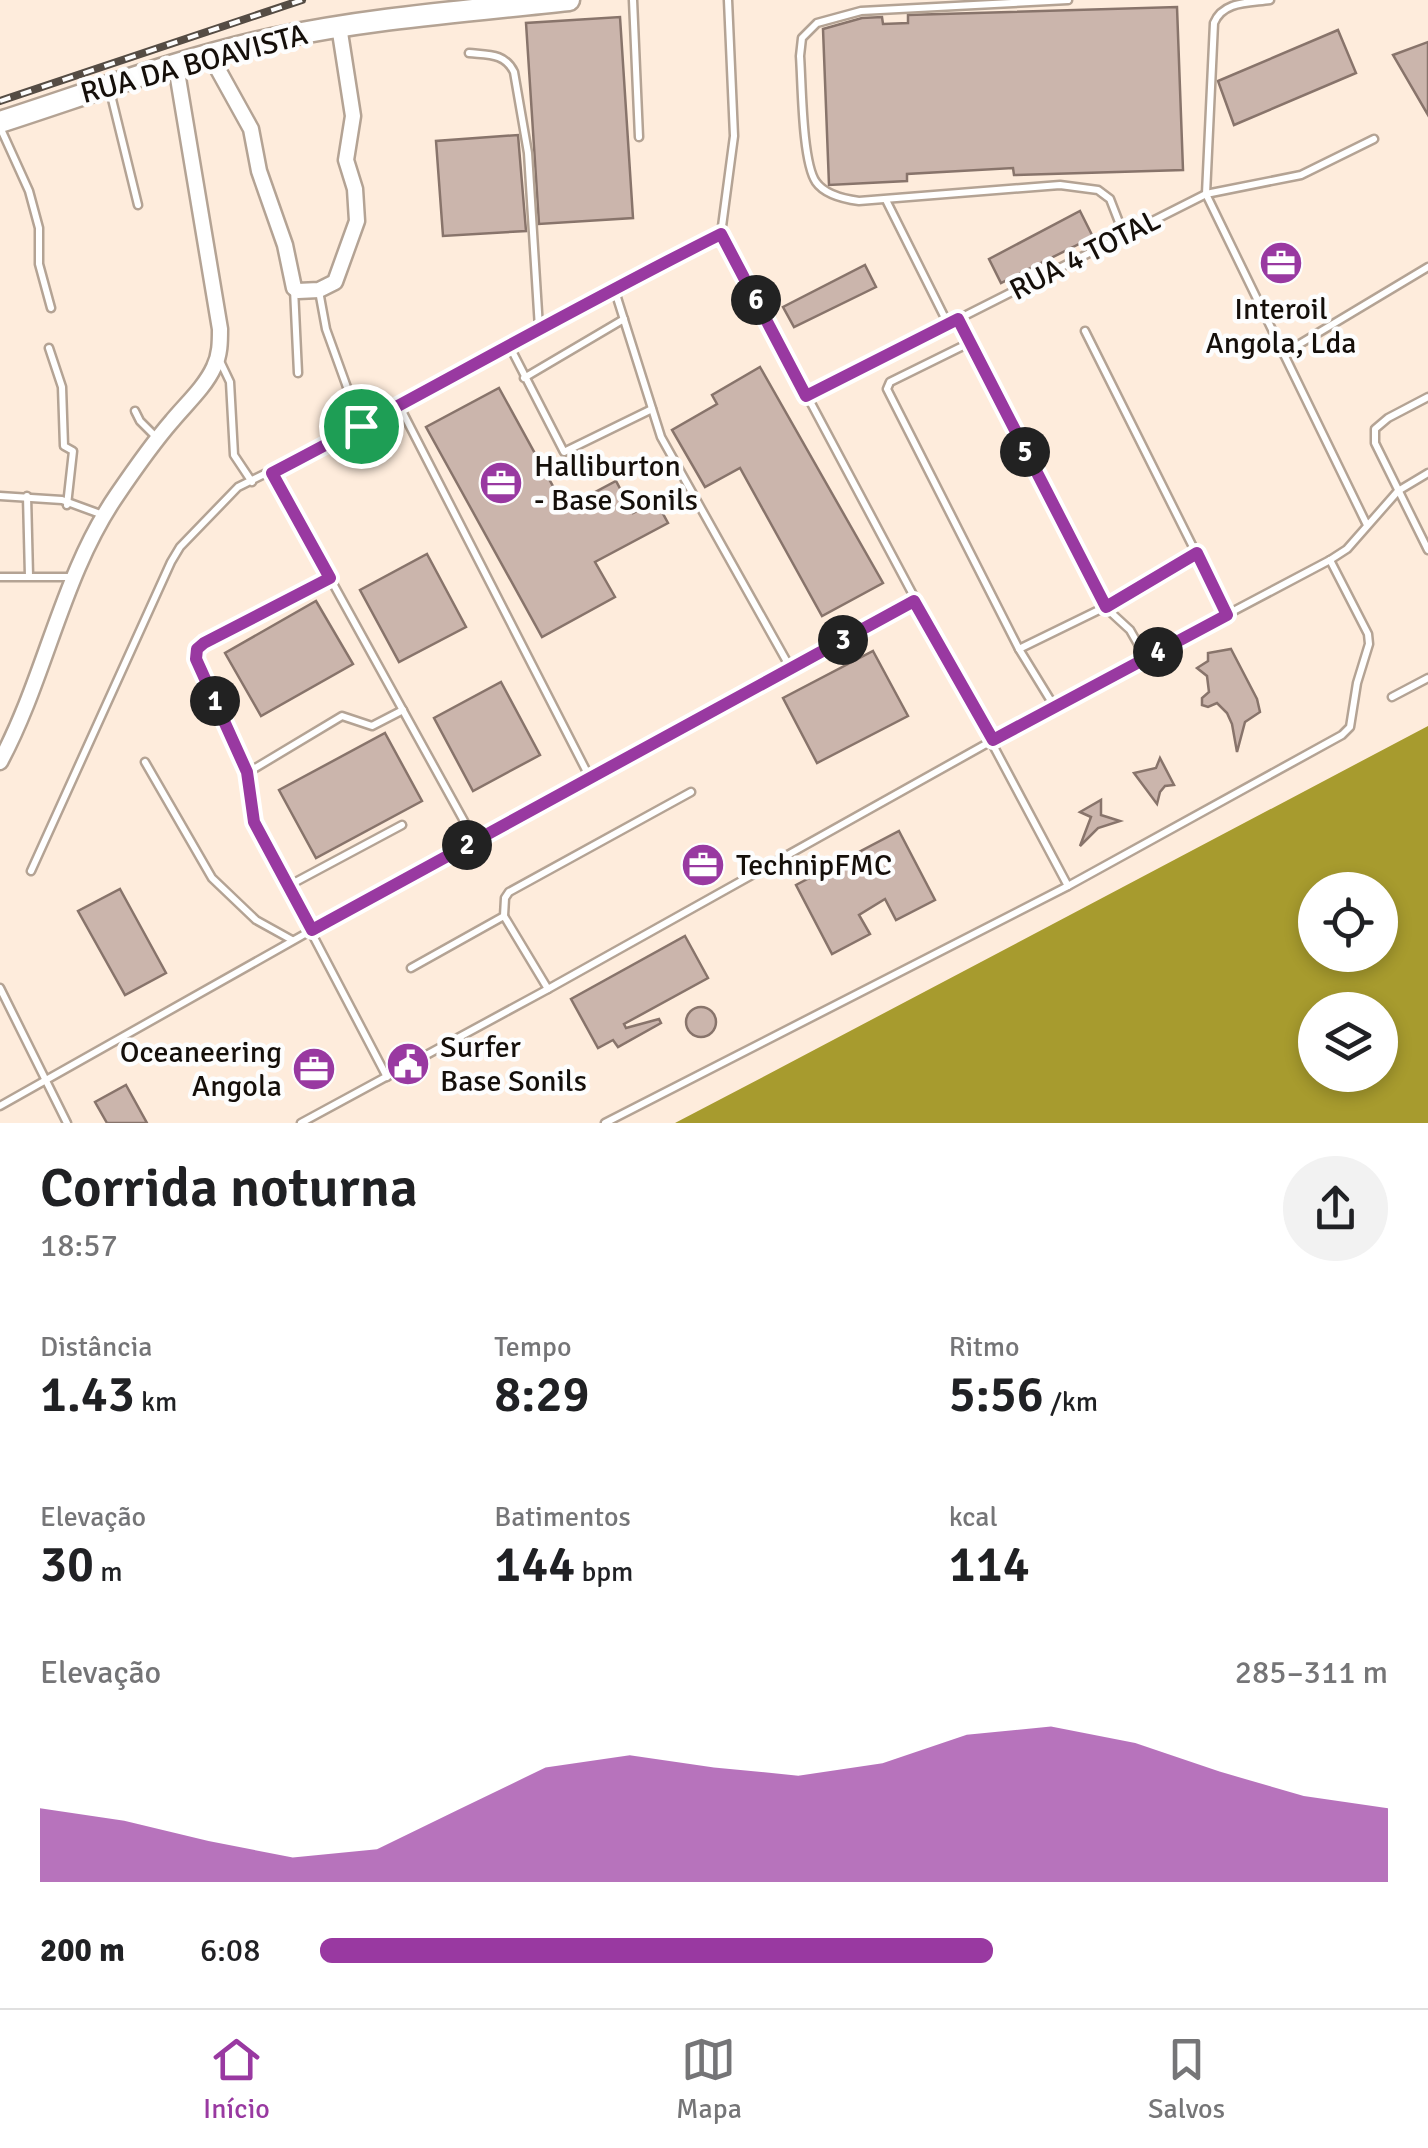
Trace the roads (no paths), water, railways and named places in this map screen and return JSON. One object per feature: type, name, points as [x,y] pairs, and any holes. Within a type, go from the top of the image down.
[{"type":"main road","name":"RUA DA BOAVISTA","points":[[0,125],[109,85],[270,39],[422,14],[569,0]]},
{"type":"street","points":[[210,56],[250,129],[294,288],[319,290],[335,282],[357,221],[355,189],[346,160],[353,116],[339,26]]},
{"type":"street","points":[[0,762],[30,702],[74,578],[104,516],[157,438],[205,381],[218,355],[220,329],[176,66]]},
{"type":"lane","points":[[633,0],[639,138]]},
{"type":"lane","points":[[728,0],[734,136],[721,234],[1068,886]]},
{"type":"lane","points":[[1068,0],[861,11],[817,23],[802,38],[800,56],[808,164],[816,184],[844,199],[1060,186],[1098,190],[1110,199],[1124,235]]},
{"type":"lane","points":[[1270,0],[1225,7],[1214,23],[1206,194],[1367,525]]},
{"type":"lane","points":[[469,53],[498,56],[509,61],[514,72],[528,153],[539,328]]},
{"type":"lane","points":[[109,85],[138,205]]},
{"type":"lane","points":[[0,125],[29,191],[40,228],[39,264],[51,308]]},
{"type":"lane","name":"RUA 4 TOTAL","points":[[806,396],[1206,194],[1301,175],[1374,140]]},
{"type":"lane","points":[[886,199],[948,324]]},
{"type":"lane","points":[[31,871],[171,562],[180,547],[232,492],[400,407],[539,328],[721,234]]},
{"type":"lane","points":[[1284,354],[1428,266]]},
{"type":"lane","points":[[294,288],[298,374]]},
{"type":"lane","points":[[614,288],[661,437],[791,669]]},
{"type":"lane","points":[[319,290],[326,329],[361,426]]},
{"type":"lane","points":[[524,378],[624,319]]},
{"type":"lane","points":[[958,319],[1106,607],[1130,630],[1146,658]]},
{"type":"lane","points":[[1085,331],[1227,615]]},
{"type":"lane","points":[[969,343],[890,382],[887,389],[1020,649],[1054,706]]},
{"type":"lane","points":[[508,345],[567,452],[652,409]]},
{"type":"lane","points":[[49,348],[62,388],[64,446],[73,451],[67,505]]},
{"type":"lane","points":[[218,355],[230,382],[234,456],[252,482]]},
{"type":"lane","points":[[1428,398],[1375,429],[1375,443],[1428,550]]},
{"type":"lane","points":[[400,407],[590,778]]},
{"type":"lane","points":[[135,411],[157,438]]},
{"type":"lane","points":[[301,1123],[1054,706],[1330,560],[1347,549],[1398,491],[1428,472]]},
{"type":"lane","points":[[272,473],[475,841]]},
{"type":"lane","points":[[0,496],[62,500],[104,516]]},
{"type":"lane","points":[[28,496],[29,576]]},
{"type":"lane","points":[[1020,649],[1106,607],[1197,553]]},
{"type":"lane","points":[[605,1123],[1068,886],[1342,735],[1350,728],[1357,683],[1369,644],[1368,634],[1330,560]]},
{"type":"lane","points":[[0,578],[74,578]]},
{"type":"lane","points":[[330,578],[197,649],[196,659],[247,772],[254,822],[387,1077]]},
{"type":"lane","points":[[0,1106],[312,930],[914,601]]},
{"type":"lane","points":[[1392,698],[1428,678]]},
{"type":"lane","points":[[247,772],[342,716],[372,726],[402,710]]},
{"type":"lane","points":[[145,762],[212,878],[256,920],[293,941]]},
{"type":"lane","points":[[548,989],[504,916],[504,898],[690,792]]},
{"type":"lane","points":[[288,886],[402,824]]},
{"type":"lane","points":[[411,968],[504,916]]},
{"type":"lane","points":[[0,988],[4,1004],[66,1123]]},
{"type":"railway","points":[[0,101],[302,0]]},
{"type":"place","name":"Interoil Angola, Lda","points":[[1281,263]]},
{"type":"place","name":"Halliburton - Base Sonils","points":[[501,483]]},
{"type":"place","name":"TechnipFMC","points":[[703,865]]},
{"type":"place","name":"Surfer Base Sonils","points":[[408,1064]]},
{"type":"place","name":"Oceaneering Angola","points":[[314,1069]]}]
